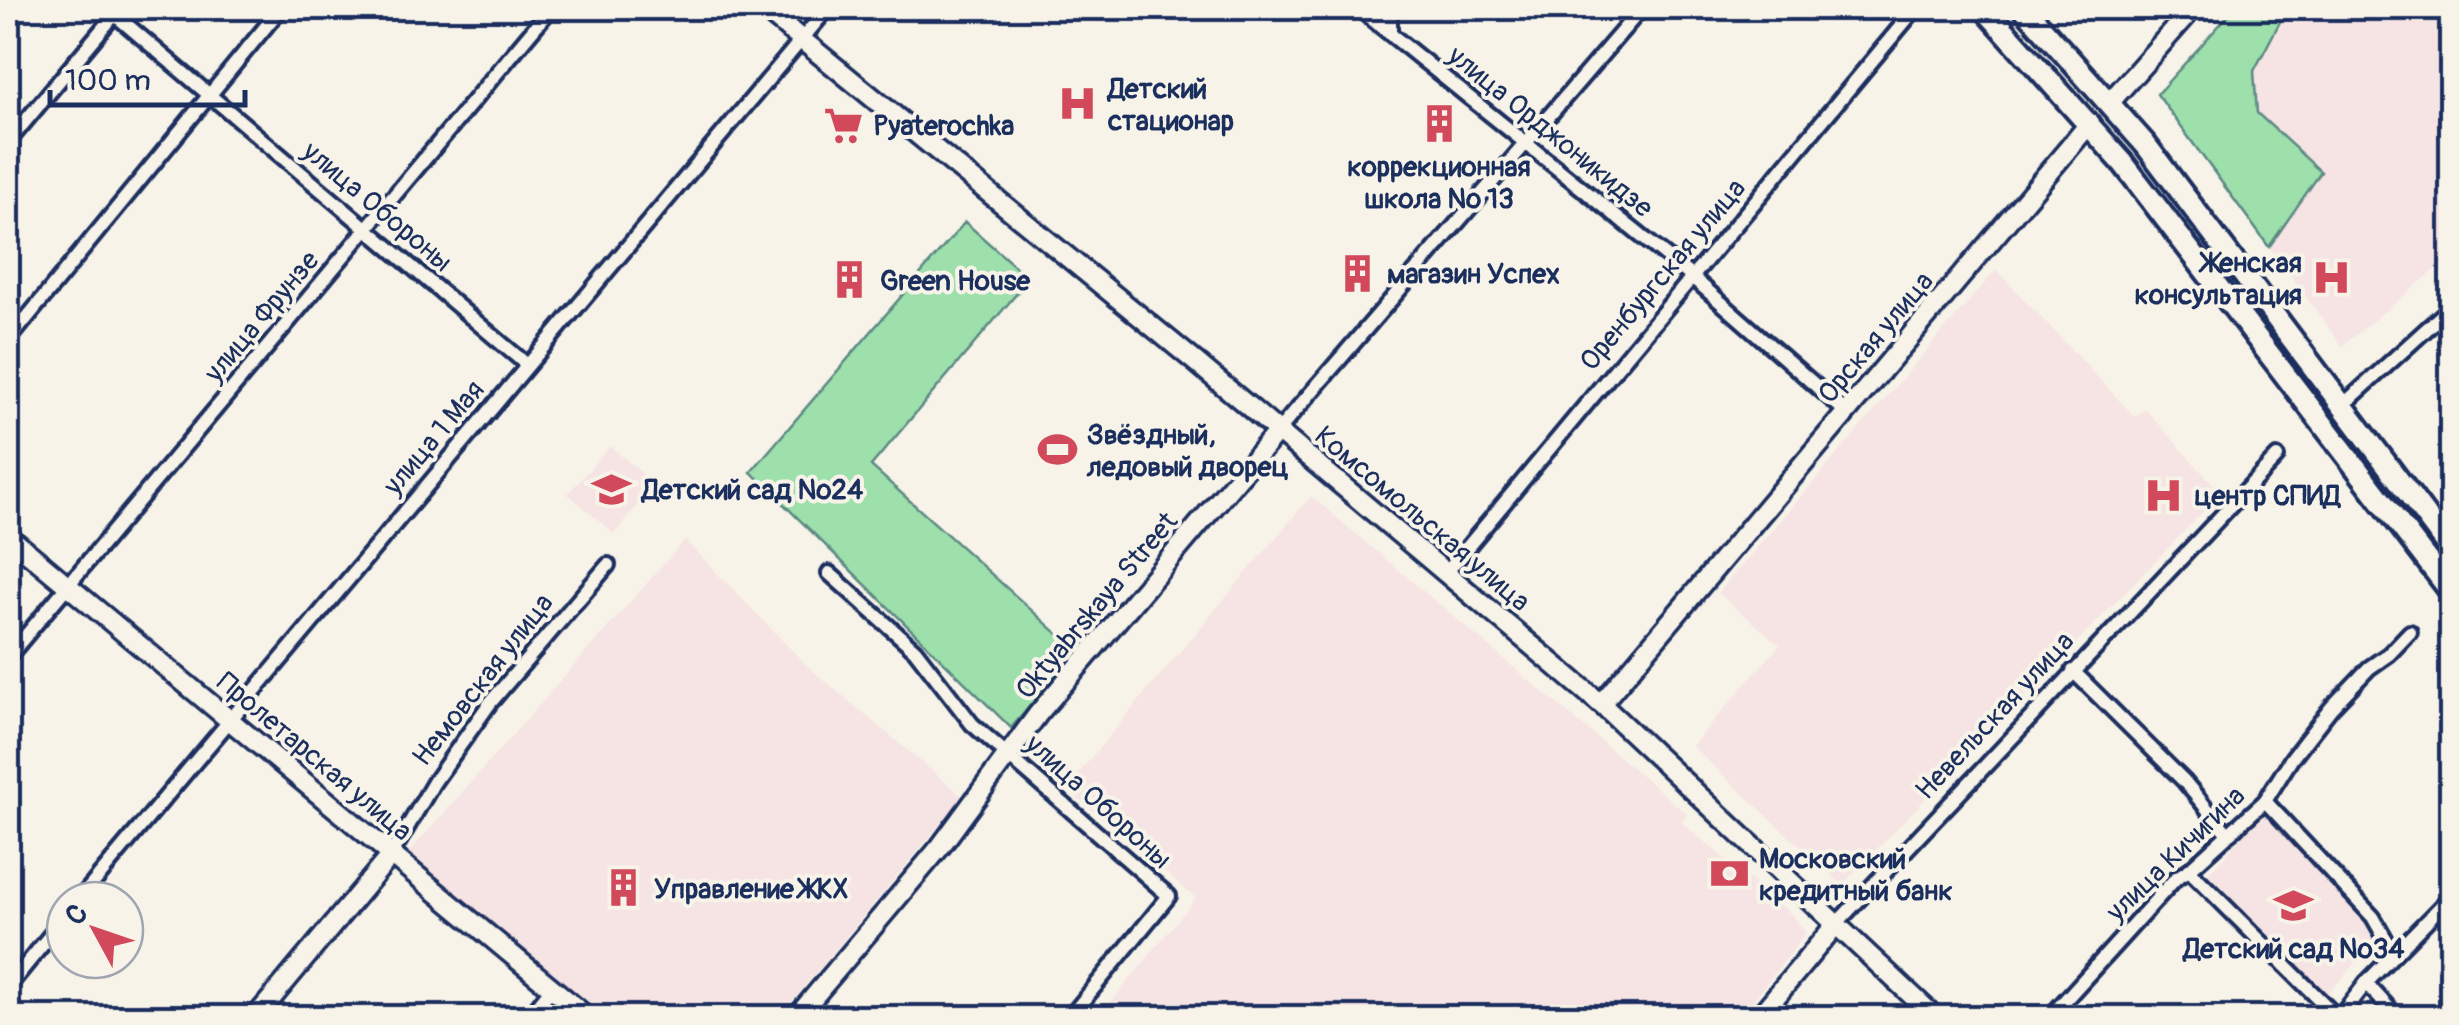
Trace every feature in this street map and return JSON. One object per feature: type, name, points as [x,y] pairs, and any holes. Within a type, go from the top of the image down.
[{"type":"main road","name":"Комсомольская улица","points":[[763,8],[1278,431],[1601,704],[1936,1018]]},
{"type":"main road","points":[[1984,8],[2090,123],[2452,592]]},
{"type":"main road","points":[[2024,8],[2145,144],[2452,552]]},
{"type":"main road","name":"Орская улица","points":[[1601,704],[2090,123],[2194,8]]},
{"type":"main road","name":"Oktyabrskaya Street","points":[[796,1018],[1278,431]]},
{"type":"main road","name":"Пролетарская улица","points":[[8,536],[588,1018]]},
{"type":"main road","name":"Немовская улица","points":[[254,1018],[392,855]]},
{"type":"main road","name":"Невельская улица","points":[[1758,1018],[1837,923]]},
{"type":"street","points":[[8,341],[282,8]]},
{"type":"street","name":"улица Фрунзе","points":[[8,657],[551,8]]},
{"type":"street","name":"улица 1 Мая","points":[[96,880],[828,8]]},
{"type":"street","name":"улица Орджоникидзе","points":[[1358,8],[1692,277],[1847,413]]},
{"type":"street","points":[[1390,8],[1390,33]]},
{"type":"street","name":"Oktyabrskaya Street","points":[[1278,431],[1642,8]]},
{"type":"street","name":"Оренбургская улица","points":[[1446,573],[1916,8]]},
{"type":"street","points":[[8,142],[114,10]]},
{"type":"street","name":"улица Обороны","points":[[114,10],[526,364]]},
{"type":"street","points":[[2341,406],[2452,306]]},
{"type":"street","name":"Невельская улица","points":[[1837,923],[2277,457]]},
{"type":"street","name":"Немовская улица","points":[[392,855],[434,782],[490,703],[608,566]]},
{"type":"street","name":"улица Обороны","points":[[829,572],[915,650],[972,724],[1168,896],[1069,1018]]},
{"type":"street","name":"улица Кичигина","points":[[2049,1018],[2164,890],[2266,801],[2330,708],[2410,632]]},
{"type":"street","points":[[2073,671],[2184,781],[2228,834]]},
{"type":"street","points":[[2266,801],[2373,917],[2394,954]]},
{"type":"street","points":[[2189,870],[2338,1018],[2366,983],[2452,896]]},
{"type":"street","points":[[8,987],[45,942]]},
{"type":"street","points":[[2366,983],[2398,1018]]},
{"type":"street","points":[[528,1018],[552,988]]},
{"type":"shaded area","points":[[2233,8],[2451,8],[2451,257],[2342,346],[2157,94]]},
{"type":"shaded area","points":[[1996,270],[2135,417],[2145,409],[2221,493],[1842,885],[1692,746],[1780,645],[1718,593]]},
{"type":"shaded area","name":"Детский сад №24","points":[[610,446],[655,484],[614,534],[568,494]]},
{"type":"shaded area","points":[[1311,496],[1687,814],[1681,822],[1792,915],[1806,933],[1740,1017],[1099,1017],[1196,898],[1066,788]]},
{"type":"shaded area","points":[[685,540],[807,666],[963,797],[779,1017],[601,1017],[406,856]]},
{"type":"shaded area","name":"Детский сад №34","points":[[2265,812],[2380,937],[2325,996],[2207,875]]},
{"type":"green space","points":[[2235,8],[2278,8],[2284,14],[2254,71],[2257,113],[2321,172],[2269,247],[2157,94]]},
{"type":"green space","points":[[965,222],[1029,279],[871,466],[1077,651],[1011,728],[751,472]]},
{"type":"place","name":"Детский стационар","points":[[1078,104]]},
{"type":"place","name":"коррекционная школа № 13","points":[[1439,123]]},
{"type":"place","name":"Pyaterochka","points":[[843,125]]},
{"type":"place","name":"магазин Успех","points":[[1357,273]]},
{"type":"place","name":"Женская консультация","points":[[2332,278]]},
{"type":"place","name":"Green House","points":[[850,280]]},
{"type":"place","name":"Звёздный, ледовый дворец","points":[[1057,450]]},
{"type":"place","name":"Детский сад №24","points":[[612,489]]},
{"type":"place","name":"центр СПИД","points":[[2164,495]]},
{"type":"place","name":"Московский кредитный банк","points":[[1729,874]]},
{"type":"place","name":"Управление ЖКХ","points":[[624,888]]},
{"type":"place","name":"Детский сад №34","points":[[2294,906]]}]
